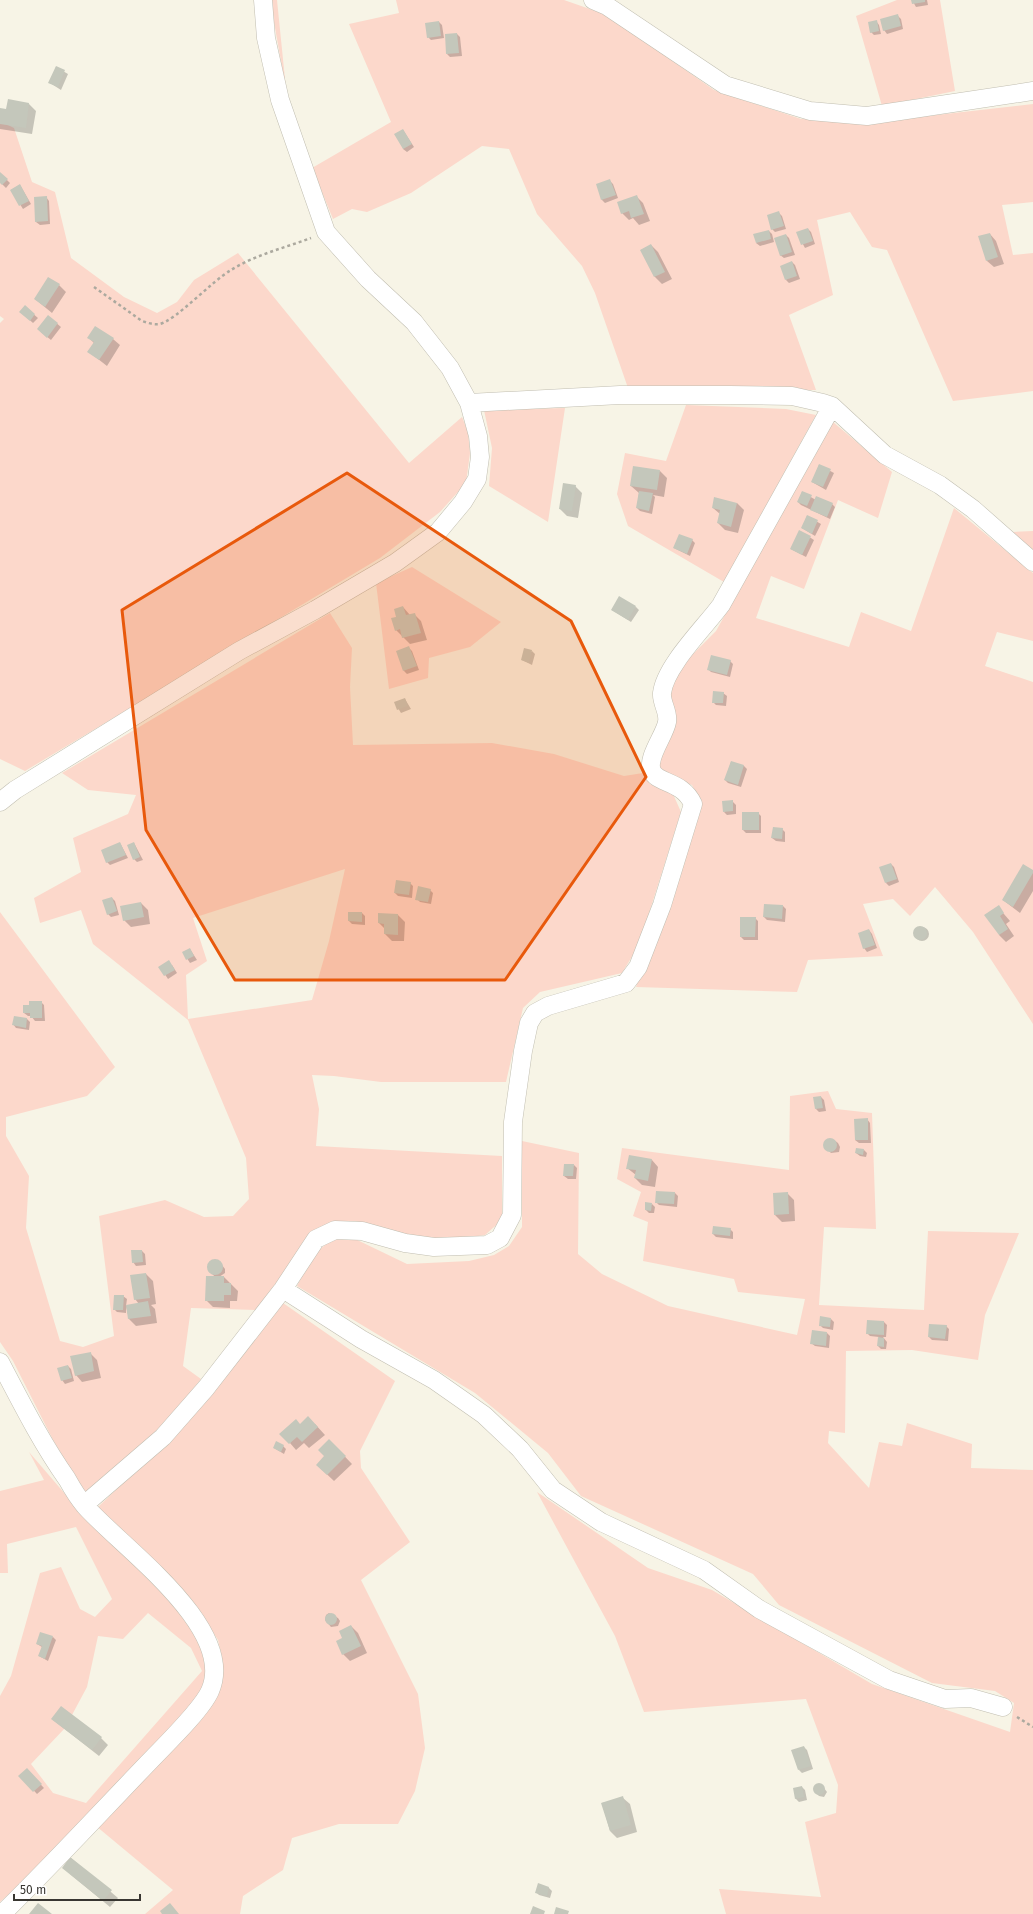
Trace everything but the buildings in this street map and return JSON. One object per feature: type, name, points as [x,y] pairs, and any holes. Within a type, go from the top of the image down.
[{"type":"street","points":[[0,802],[15,790],[239,651],[315,610],[394,563],[438,532],[463,502],[477,479],[480,457],[478,436],[470,403],[450,368],[414,322],[368,279],[326,232],[280,100],[266,38],[263,0]]},
{"type":"street","points":[[593,0],[607,6],[725,85],[810,111],[867,116],[1033,91]]},
{"type":"street","points":[[470,403],[620,395],[792,396],[823,402],[832,406],[885,455],[951,493],[973,509],[1033,562]]},
{"type":"street","points":[[84,1505],[163,1437],[206,1388],[283,1289],[316,1239],[335,1230],[362,1232],[405,1243],[434,1247],[487,1245],[500,1238],[506,1230],[512,1215],[512,1122],[529,1023],[535,1013],[548,1006],[626,983],[638,967],[662,905],[693,804],[689,796],[680,786],[656,777],[652,771],[652,758],[667,722],[666,711],[662,701],[662,692],[665,682],[691,640],[721,605],[832,406]]},
{"type":"street","points":[[283,1289],[361,1339],[434,1380],[484,1414],[520,1449],[553,1490],[601,1522],[704,1570],[759,1609],[889,1680],[944,1699],[971,1698],[1003,1707]]},
{"type":"street","points":[[0,1362],[48,1452],[84,1505],[166,1583],[190,1612],[209,1643],[213,1657],[214,1671],[210,1690],[203,1703],[48,1869],[2,1914]]},
{"type":"path","points":[[94,287],[142,321],[152,324],[160,324],[172,318],[230,270],[252,260],[326,232]]},
{"type":"highlighted area","points":[[347,473],[571,621],[646,777],[505,980],[235,980],[146,830],[122,610]]},
{"type":"shaded area","points":[[270,0],[277,0],[286,89]]},
{"type":"shaded area","points":[[396,0],[564,0],[607,15],[714,90],[801,119],[875,122],[1033,104],[1033,202],[1002,205],[1013,255],[1033,253],[1033,391],[953,401],[887,250],[872,247],[850,212],[817,220],[833,295],[789,315],[816,390],[628,388],[595,293],[582,266],[537,214],[509,149],[482,146],[411,193],[367,212],[352,209],[333,219],[312,168],[391,122],[349,24],[399,13]]},
{"type":"shaded area","points":[[897,0],[940,0],[955,91],[882,106],[856,16]]},
{"type":"shaded area","points":[[0,121],[14,128],[32,182],[55,192],[71,258],[124,297],[157,313],[177,302],[194,280],[238,253],[409,463],[462,417],[468,432],[470,453],[466,483],[440,512],[380,558],[25,771],[0,759],[0,323],[4,319],[0,316]]},
{"type":"shaded area","points":[[686,405],[786,409],[816,415],[724,582],[628,526],[617,494],[625,453],[666,461]]},
{"type":"shaded area","points":[[565,408],[548,522],[489,486],[492,448],[484,410]]},
{"type":"shaded area","points":[[833,422],[892,472],[878,518],[838,500],[804,589],[771,576],[756,618],[849,647],[861,612],[911,631],[954,508],[1033,573],[1033,641],[997,632],[985,666],[1033,682],[1033,1024],[973,932],[935,887],[910,916],[893,899],[863,904],[883,956],[808,960],[797,992],[636,987],[701,803],[692,785],[663,774],[658,767],[669,688],[690,657],[716,631]]},
{"type":"shaded area","points":[[1033,531],[1033,550],[1013,532]]},
{"type":"shaded area","points":[[412,567],[501,622],[470,647],[429,658],[428,678],[389,689],[376,583]]},
{"type":"shaded area","points":[[330,613],[352,648],[350,687],[353,745],[492,743],[554,754],[624,776],[643,773],[650,784],[673,794],[681,812],[639,945],[622,973],[540,992],[523,1008],[506,1082],[381,1082],[334,1076],[312,1075],[319,1109],[316,1146],[502,1156],[502,1220],[485,1235],[442,1241],[419,1240],[355,1221],[332,1222],[310,1233],[281,1279],[257,1310],[191,1308],[183,1366],[201,1379],[180,1405],[147,1441],[86,1496],[52,1438],[13,1361],[0,1342],[0,912],[115,1067],[87,1096],[6,1117],[6,1136],[29,1176],[26,1228],[60,1341],[83,1347],[114,1336],[99,1216],[165,1200],[204,1217],[233,1216],[249,1199],[246,1158],[188,1020],[93,944],[81,910],[40,923],[34,898],[81,872],[73,838],[128,814],[136,795],[88,790],[62,773]],"holes":[[[345,869],[329,941],[312,1000],[188,1019],[186,975],[207,961],[193,918]]]},
{"type":"shaded area","points":[[828,1091],[836,1109],[872,1113],[876,1229],[824,1227],[819,1305],[924,1310],[928,1231],[1019,1233],[985,1315],[978,1360],[912,1350],[846,1351],[845,1433],[829,1431],[828,1443],[869,1488],[879,1442],[902,1446],[907,1423],[972,1444],[971,1468],[1033,1470],[1033,1914],[726,1914],[719,1889],[821,1897],[805,1822],[836,1813],[838,1785],[806,1699],[644,1712],[615,1636],[537,1492],[648,1568],[712,1590],[872,1684],[1010,1732],[1014,1703],[995,1691],[932,1683],[779,1605],[753,1574],[581,1496],[548,1453],[475,1393],[297,1286],[313,1255],[331,1240],[351,1237],[407,1264],[469,1261],[494,1255],[509,1246],[522,1227],[522,1141],[579,1153],[578,1254],[602,1274],[668,1306],[797,1335],[805,1299],[738,1292],[734,1279],[643,1261],[648,1222],[633,1216],[641,1192],[617,1179],[622,1148],[789,1170],[790,1096]]},
{"type":"shaded area","points":[[283,1303],[395,1381],[360,1451],[361,1468],[410,1542],[361,1580],[418,1694],[425,1748],[415,1791],[398,1824],[339,1824],[292,1838],[283,1870],[243,1896],[240,1914],[145,1914],[173,1890],[96,1826],[210,1706],[221,1687],[223,1663],[218,1640],[191,1599],[98,1507],[147,1460]]},
{"type":"shaded area","points":[[29,1452],[78,1509],[155,1578],[194,1628],[210,1662],[207,1681],[188,1711],[29,1876],[0,1902],[0,1696],[11,1676],[40,1573],[61,1567],[80,1609],[95,1617],[112,1599],[76,1527],[7,1544],[8,1573],[0,1573],[0,1491],[44,1480]],"holes":[[[148,1613],[191,1648],[202,1671],[86,1803],[53,1793],[31,1764],[65,1728],[87,1687],[98,1636],[123,1639]]]}]
